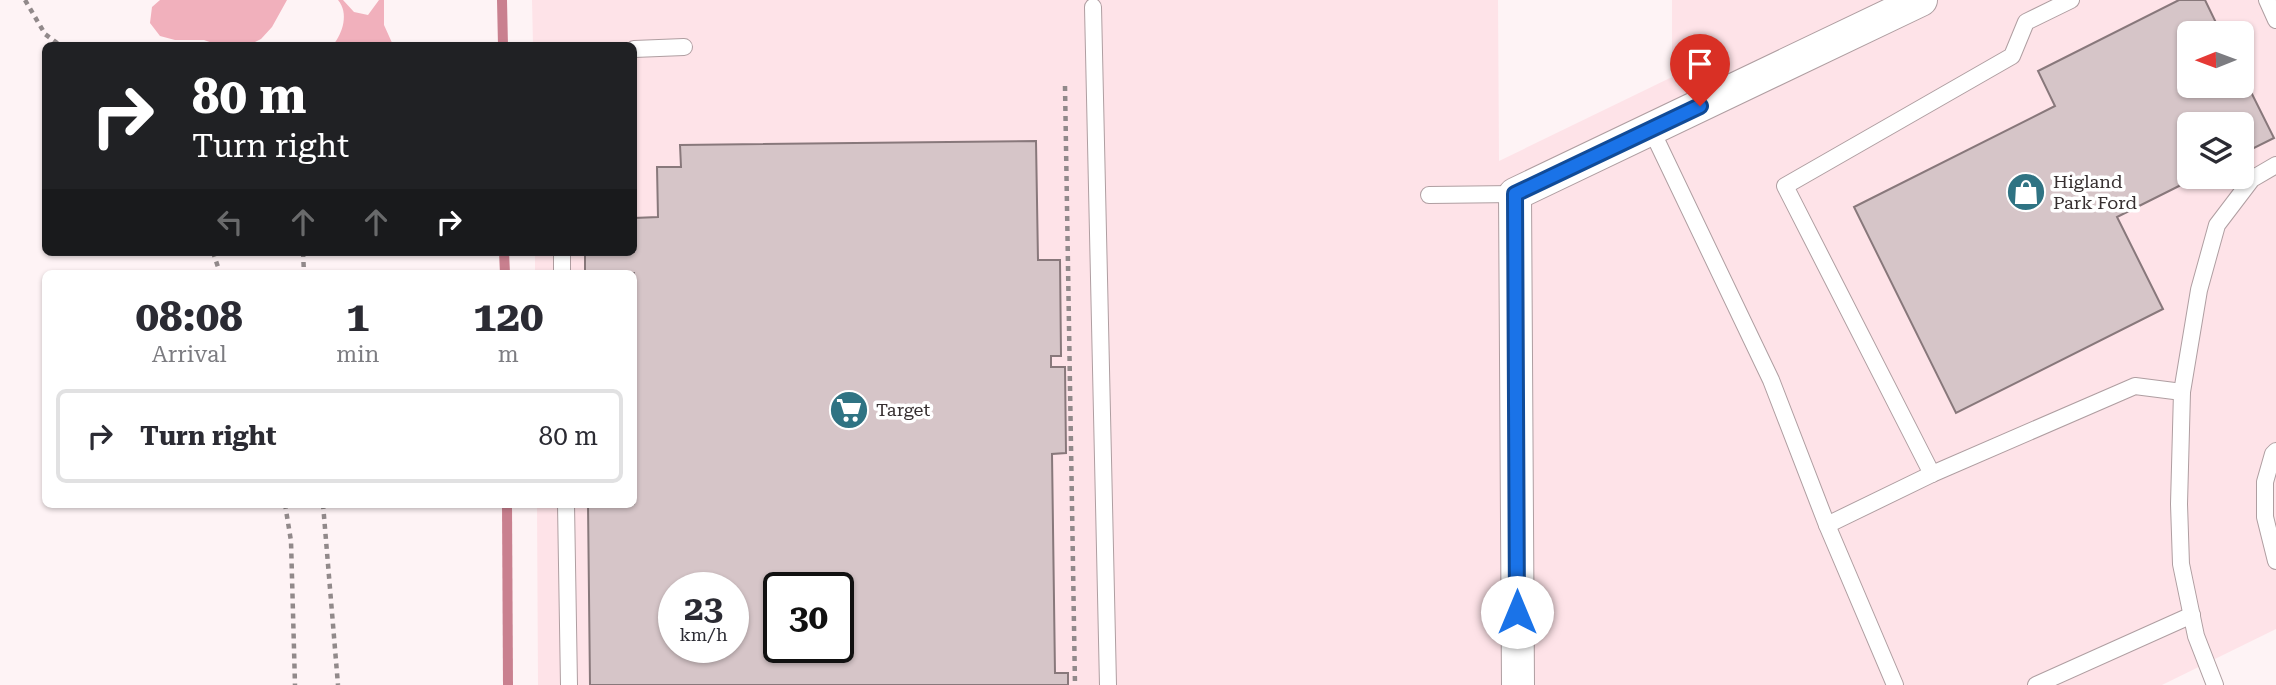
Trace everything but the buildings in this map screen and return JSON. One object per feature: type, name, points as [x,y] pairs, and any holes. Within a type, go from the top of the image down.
[{"type":"street","points":[[1518,685],[1515,194],[1921,0]]},
{"type":"lane","points":[[1932,474],[1785,186],[2012,57],[2026,22],[2071,0]]},
{"type":"lane","points":[[2267,0],[2276,20]]},
{"type":"lane","points":[[1093,7],[1108,685]]},
{"type":"lane","points":[[637,49],[684,47]]},
{"type":"lane","points":[[1651,130],[1771,380],[1826,525],[1895,685]]},
{"type":"lane","points":[[2215,685],[2196,636],[2181,564],[2179,504],[2182,392],[2199,289],[2217,225],[2252,179],[2276,165]]},
{"type":"lane","points":[[1429,195],[1515,194]]},
{"type":"lane","points":[[1826,525],[1932,474],[2135,386],[2182,392]]},
{"type":"lane","points":[[2276,451],[2265,482],[2265,517],[2276,561]]},
{"type":"lane","points":[[566,508],[569,685]]},
{"type":"lane","points":[[2036,685],[2192,615]]},
{"type":"path","points":[[24,0],[45,34],[56,42]]},
{"type":"path","points":[[1065,86],[1075,685]]},
{"type":"path","points":[[286,508],[291,541],[295,685]]},
{"type":"path","points":[[323,508],[338,685]]},
{"type":"shaded area","points":[[160,0],[287,0],[272,27],[255,42],[175,40],[160,36],[150,23],[152,7]]},
{"type":"shaded area","points":[[338,0],[343,0],[354,12],[368,15],[379,0],[384,0],[384,25],[392,42],[335,42],[340,35],[344,17]]},
{"type":"shaded area","points":[[532,0],[1498,0],[1499,161],[1672,77],[1672,0],[2276,0],[2276,629],[2162,685],[538,685],[537,508],[637,508],[637,270],[535,270],[535,256],[637,256],[637,42],[533,42]]},
{"type":"waterway","points":[[502,0],[503,42]]},
{"type":"waterway","points":[[504,256],[505,270]]},
{"type":"waterway","points":[[507,508],[508,685]]},
{"type":"place","name":"Higland Park Ford","points":[[2026,192]]},
{"type":"place","name":"Target","points":[[849,410]]},
{"type":"route","points":[[1517,612],[1515,194],[1700,106]]}]
